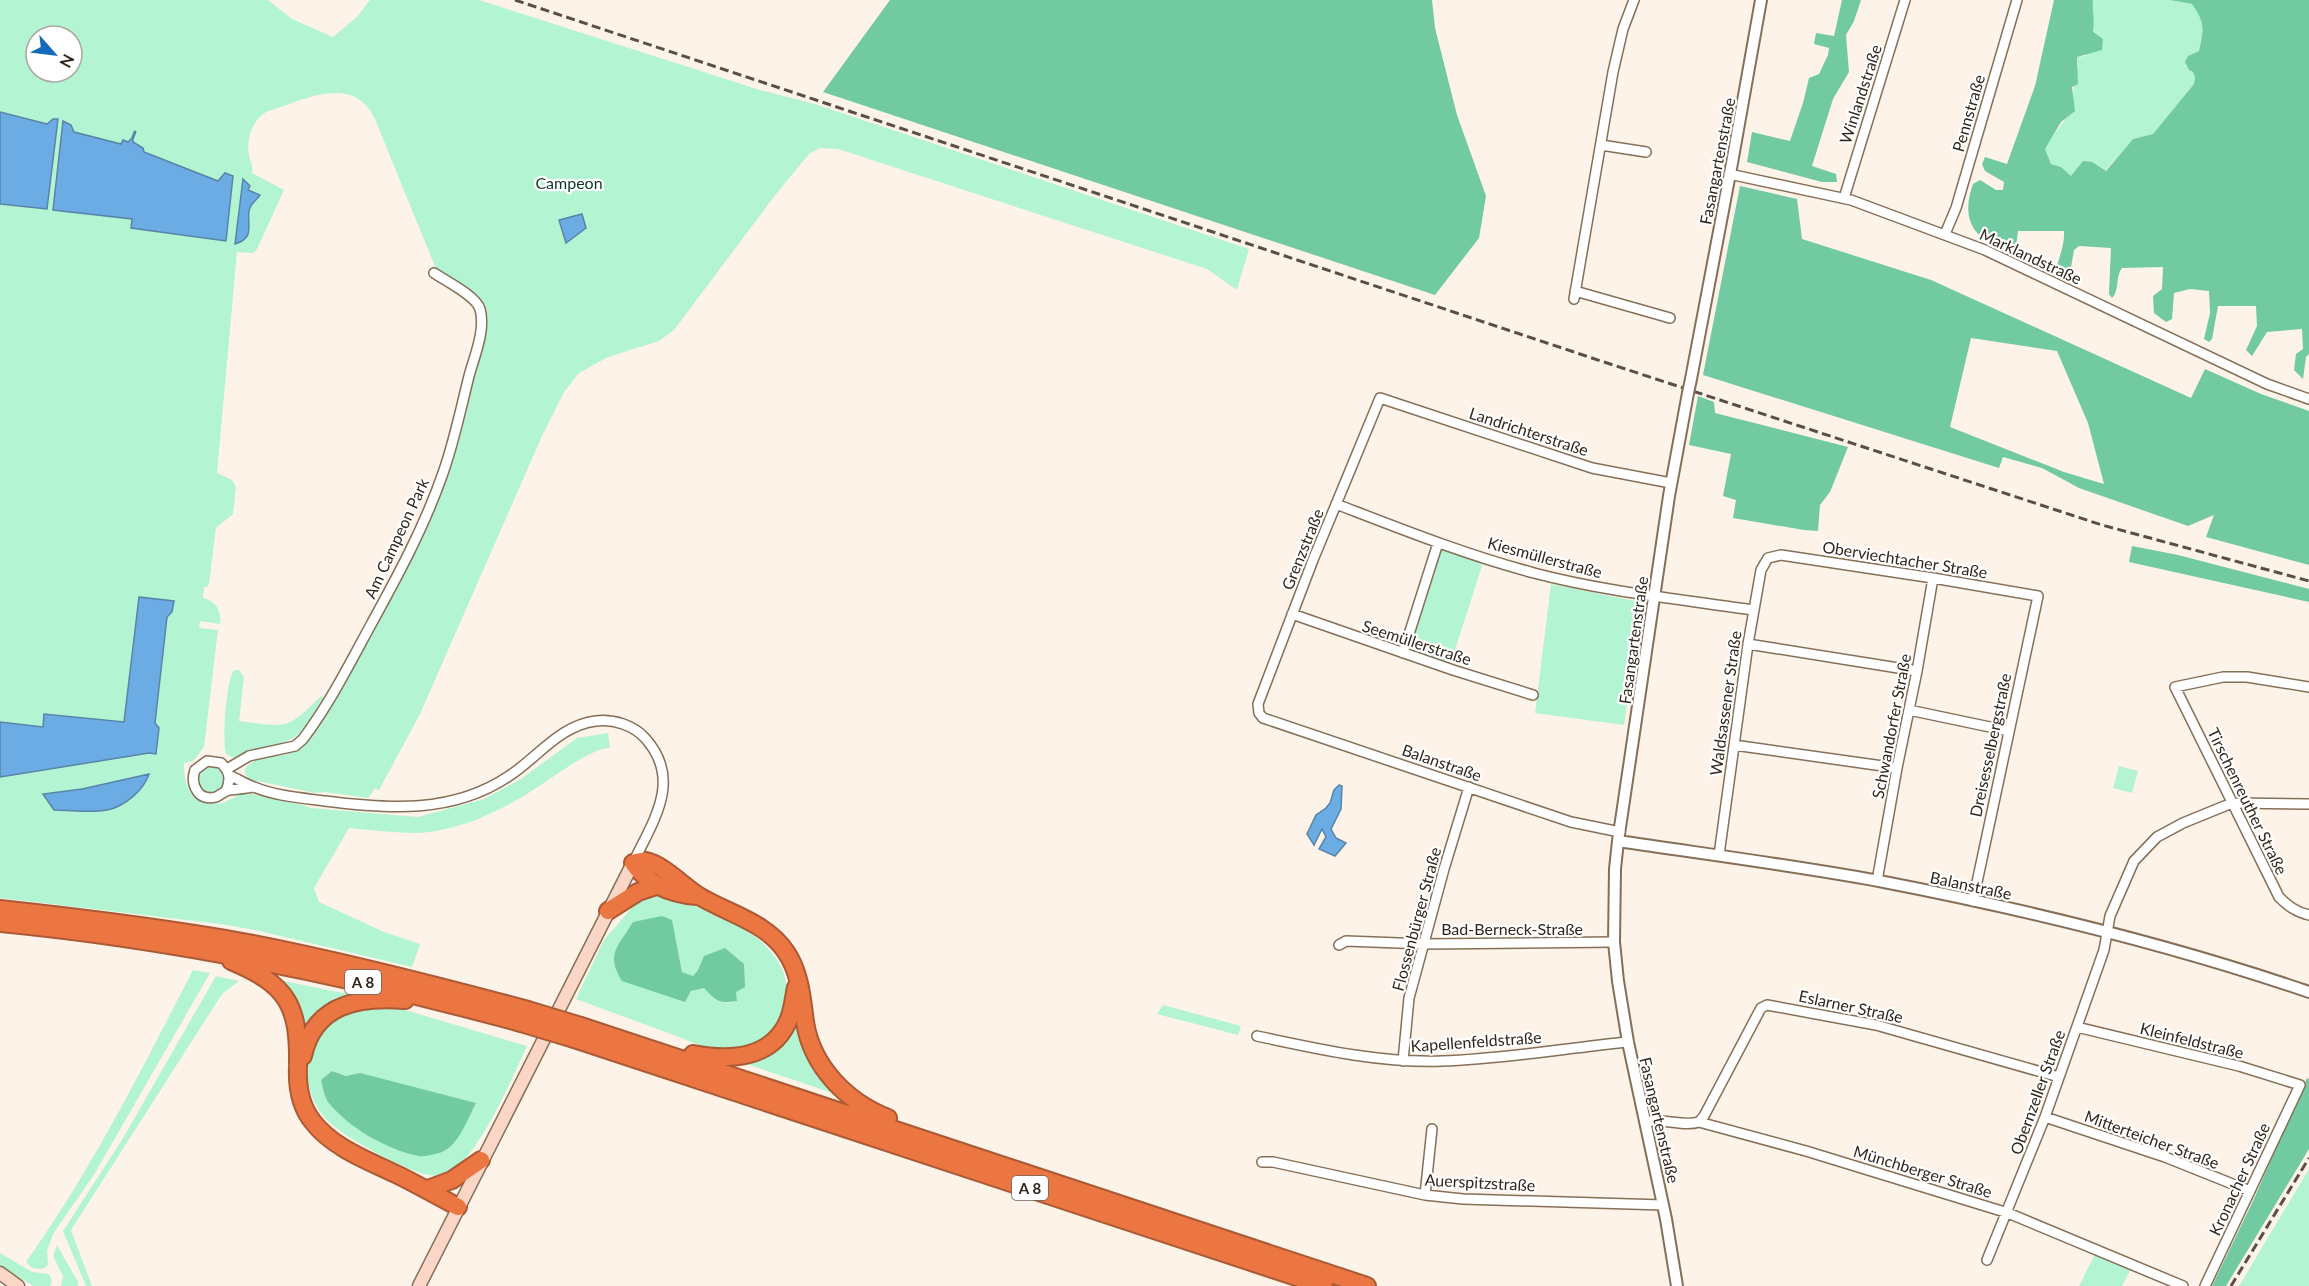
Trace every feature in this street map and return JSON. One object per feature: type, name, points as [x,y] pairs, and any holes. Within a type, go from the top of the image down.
[{"type":"highway","points":[[697,896],[688,886],[645,861],[633,863],[644,878],[656,886],[684,895],[697,896],[750,922],[772,936],[789,956],[810,1040],[822,1066],[832,1079],[856,1100],[880,1115],[911,1128],[921,1139]]},
{"type":"highway","points":[[608,911],[638,892],[656,886]]},
{"type":"highway","points":[[0,909],[122,924],[209,944],[242,955],[277,987],[292,1009],[298,1036],[297,1083],[305,1109],[312,1121],[326,1135],[352,1152],[458,1207]]},
{"type":"highway","points":[[0,923],[209,944]]},
{"type":"highway","name":"A 8","points":[[242,955],[348,978],[483,1013],[524,1016]]},
{"type":"highway","name":"A 8","points":[[242,955],[420,981],[578,1032],[1324,1286]]},
{"type":"highway","points":[[637,1044],[717,1058],[736,1058],[752,1054],[771,1043],[782,1032],[791,1012],[797,983]]},
{"type":"highway","points":[[297,1083],[306,1043],[318,1022],[339,1008],[360,999],[406,1000],[483,1013]]},
{"type":"highway","name":"A 8","points":[[578,1032],[637,1044],[1367,1286]]},
{"type":"highway","points":[[428,1190],[452,1180],[481,1160]]},
{"type":"main road","points":[[419,1286],[633,863]]},
{"type":"main road","points":[[0,1274],[18,1286]]},
{"type":"street","points":[[1634,0],[1623,29],[1613,72],[1574,295],[1670,318]]},
{"type":"street","name":"Fasangartenstraße","points":[[1677,1286],[1664,1205],[1628,1042],[1614,942],[1615,875],[1671,483],[1761,0]]},
{"type":"street","name":"Winlandstraße","points":[[1844,198],[1905,0]]},
{"type":"street","name":"Pennstraße","points":[[1945,234],[1956,208],[2017,0]]},
{"type":"street","points":[[1600,145],[1646,152]]},
{"type":"street","name":"Marklandstraße","points":[[1730,174],[1844,198],[1945,234],[1985,250],[2267,384],[2309,399]]},
{"type":"street","name":"Am Campeon Park","points":[[228,772],[249,756],[295,746],[308,733],[351,662],[415,540],[443,472],[478,342],[481,317],[479,307],[473,298],[434,273]]},
{"type":"street","name":"Landrichterstraße","points":[[1380,398],[1592,468],[1671,483]]},
{"type":"street","name":"Grenzstraße","points":[[1259,713],[1258,704],[1292,614],[1380,398]]},
{"type":"street","name":"Kiesmüllerstraße","points":[[1336,504],[1438,543],[1533,573],[1622,592],[1753,609]]},
{"type":"street","points":[[1403,653],[1438,543]]},
{"type":"street","name":"Oberviechtacher Straße","points":[[1768,558],[1781,555],[2038,596]]},
{"type":"street","name":"Waldsassener Straße","points":[[1719,855],[1753,609],[1761,570],[1768,558]]},
{"type":"street","name":"Schwandorfer Straße","points":[[1877,881],[1933,578]]},
{"type":"street","name":"Dreisesselbergstraße","points":[[1973,900],[2038,596]]},
{"type":"street","name":"Seemüllerstraße","points":[[1292,614],[1403,653],[1533,694]]},
{"type":"street","points":[[1748,644],[1917,671]]},
{"type":"street","name":"Tirschenreuther Straße","points":[[2309,687],[2235,677],[2223,677],[2175,687],[2279,897],[2294,909],[2309,915]]},
{"type":"street","points":[[1909,710],[2009,731]]},
{"type":"street","name":"Balanstraße","points":[[1259,713],[1263,718],[1619,837],[1877,881],[1973,900],[2106,932],[2309,993]]},
{"type":"street","points":[[253,787],[226,791],[216,797],[204,796],[195,788],[193,777],[200,764],[207,761],[221,763],[228,772],[253,787],[306,799],[360,806],[426,807],[468,796],[508,777],[574,726],[594,721],[613,721],[632,728],[643,736],[658,754],[664,777],[660,805],[633,863]]},
{"type":"street","points":[[1734,746],[1897,768]]},
{"type":"street","points":[[242,781],[239,770],[249,756]]},
{"type":"street","points":[[226,791],[229,783],[228,772]]},
{"type":"street","name":"Flossenbürger Straße","points":[[1404,1061],[1410,998],[1444,869],[1469,788]]},
{"type":"street","points":[[2232,803],[2309,804]]},
{"type":"street","name":"Obernzeller Straße","points":[[1987,1260],[2008,1213],[2077,1028],[2104,950],[2110,916],[2128,872],[2147,845],[2157,837],[2183,823],[2232,803]]},
{"type":"street","name":"Bad-Berneck-Straße","points":[[1339,945],[1346,941],[1425,944],[1614,942]]},
{"type":"street","name":"Eslarner Straße","points":[[1699,1122],[1761,1008],[1767,1005],[1876,1025],[2059,1077]]},
{"type":"street","name":"Kleinfeldstraße","points":[[2077,1028],[2238,1066],[2300,1085]]},
{"type":"street","name":"Kapellenfeldstraße","points":[[1257,1036],[1342,1054],[1404,1061],[1469,1059],[1628,1042]]},
{"type":"street","name":"Kronacher Straße","points":[[2205,1286],[2300,1085]]},
{"type":"street","name":"Mitterteicher Straße","points":[[2044,1117],[2166,1157],[2250,1191]]},
{"type":"street","name":"Münchberger Straße","points":[[1645,1122],[1655,1119],[1693,1124],[1699,1122],[1806,1151],[2008,1213],[2184,1286]]},
{"type":"street","points":[[1425,1195],[1432,1129]]},
{"type":"street","name":"Auerspitzstraße","points":[[1262,1162],[1273,1162],[1425,1195],[1463,1199],[1664,1205]]},
{"type":"green space","name":"Campeon","points":[[0,0],[268,0],[292,19],[333,37],[357,17],[370,0],[479,0],[760,90],[815,104],[1249,249],[1237,290],[1207,269],[838,149],[820,148],[809,154],[776,194],[674,330],[659,341],[608,357],[579,373],[564,392],[542,436],[420,714],[379,790],[375,788],[368,798],[324,792],[315,793],[248,779],[244,770],[255,761],[296,751],[311,738],[384,611],[447,476],[488,321],[486,307],[480,299],[436,269],[375,119],[365,105],[354,97],[340,93],[311,97],[266,112],[256,121],[249,139],[252,173],[284,190],[257,249],[253,253],[237,252],[217,473],[232,480],[236,487],[233,514],[216,528],[209,584],[204,587],[203,598],[211,601],[217,607],[220,624],[200,621],[199,628],[218,630],[204,747],[193,761],[184,763],[185,776],[191,794],[201,801],[212,804],[222,803],[248,793],[311,808],[418,817],[484,799],[521,779],[577,738],[608,733],[610,748],[601,749],[579,760],[510,804],[458,826],[418,833],[349,828],[314,888],[319,902],[384,932],[420,944],[412,967],[220,924],[0,898]]},
{"type":"green space","points":[[890,0],[1432,0],[1435,28],[1457,115],[1486,196],[1479,238],[1435,295],[823,92]]},
{"type":"green space","points":[[1842,0],[1861,0],[1854,21],[1846,35],[1849,72],[1833,99],[1812,166],[1836,174],[1837,182],[1822,182],[1747,162],[1752,132],[1790,141],[1809,78],[1819,74],[1828,55],[1829,48],[1814,44],[1816,33],[1834,36]]},
{"type":"green space","points":[[2054,0],[2093,0],[2093,32],[2103,39],[2102,50],[2077,57],[2078,84],[2072,87],[2075,111],[2061,122],[2045,149],[2051,164],[2061,167],[2071,176],[2083,161],[2092,162],[2106,171],[2133,139],[2153,134],[2194,84],[2193,72],[2189,70],[2185,62],[2188,56],[2199,51],[2201,21],[2192,4],[2170,0],[2309,0],[2309,354],[2306,357],[2303,379],[2294,370],[2296,354],[2303,349],[2302,329],[2267,332],[2252,356],[2246,350],[2257,326],[2256,306],[2218,306],[2212,339],[2209,342],[2204,339],[2210,313],[2209,291],[2190,289],[2174,293],[2172,319],[2166,322],[2154,313],[2153,296],[2162,289],[2163,267],[2122,268],[2112,298],[2109,294],[2111,248],[2079,246],[2074,250],[2070,273],[2065,276],[2056,272],[2064,231],[2018,231],[2016,247],[2013,251],[1990,242],[1976,231],[1969,217],[1970,192],[1973,184],[1980,180],[1996,190],[2003,190],[2004,182],[1985,171],[1982,164],[1985,157],[2007,164],[2035,86]]},
{"type":"green space","points":[[2093,0],[2170,0],[2192,4],[2201,21],[2202,37],[2199,51],[2188,56],[2189,70],[2193,72],[2195,78],[2194,84],[2153,134],[2133,139],[2105,171],[2092,162],[2071,176],[2061,167],[2051,164],[2045,149],[2068,113],[2078,65],[2077,57],[2085,56],[2103,39],[2093,33]]},
{"type":"green space","points":[[1740,186],[1797,199],[1802,239],[1931,280],[2191,398],[2205,369],[2261,394],[2309,411],[2309,565],[2206,537],[2214,515],[2188,526],[2079,488],[2042,468],[2003,457],[1999,468],[1703,375]],"holes":[[[1971,338],[2057,351],[2088,423],[2104,484],[2064,472],[1950,427]]]},
{"type":"green space","points":[[1698,396],[1714,402],[1715,413],[1848,447],[1830,492],[1820,505],[1818,531],[1733,518],[1736,500],[1723,496],[1731,454],[1689,445]]},
{"type":"green space","points":[[2132,546],[2178,555],[2309,589],[2309,602],[2129,562]]},
{"type":"green space","points":[[1442,549],[1479,560],[1482,566],[1452,659],[1444,663],[1411,653],[1407,647],[1439,552]]},
{"type":"green space","points":[[1551,584],[1640,602],[1624,725],[1535,713]]},
{"type":"green space","points":[[234,670],[239,670],[244,677],[239,721],[268,725],[285,724],[301,715],[322,695],[323,698],[308,723],[296,736],[281,743],[249,750],[234,758],[226,754],[224,737],[225,711]]},
{"type":"green space","points":[[211,765],[221,769],[225,779],[221,789],[211,793],[201,789],[197,779],[201,769]]},
{"type":"green space","points":[[2119,766],[2138,771],[2132,793],[2113,788]]},
{"type":"green space","points":[[655,895],[675,899],[736,924],[764,944],[781,967],[786,986],[784,1006],[780,1017],[768,1034],[750,1046],[727,1051],[715,1050],[576,999],[604,940],[634,905]],"holes":[[[672,920],[682,972],[693,976],[704,956],[736,992],[737,1001],[728,1003],[704,988],[691,991],[685,1002]]]},
{"type":"green space","points":[[662,916],[672,920],[682,972],[693,976],[704,956],[725,948],[744,964],[745,987],[736,992],[737,1001],[718,1001],[704,988],[691,991],[685,1002],[622,981],[614,964],[618,945],[633,922]]},
{"type":"green space","points":[[193,970],[210,973],[95,1173],[53,1234],[47,1251],[48,1265],[43,1269],[32,1268],[26,1262],[94,1155]]},
{"type":"green space","points":[[216,976],[239,981],[222,994],[71,1230],[92,1286],[86,1286],[63,1231],[122,1140]]},
{"type":"green space","points":[[279,980],[353,995],[304,1034]]},
{"type":"green space","points":[[388,1005],[527,1046],[504,1095],[473,1149],[451,1171],[440,1175],[429,1175],[406,1167],[344,1134],[325,1118],[311,1094],[307,1068],[309,1054],[321,1031],[345,1012]],"holes":[[[332,1071],[346,1076],[360,1074],[476,1103],[457,1138],[444,1151],[421,1156],[362,1131],[339,1114],[326,1099]]]},
{"type":"green space","points":[[1163,1005],[1241,1026],[1238,1035],[1157,1014]]},
{"type":"green space","points":[[799,1009],[841,1096],[738,1061]]},
{"type":"green space","points":[[332,1071],[346,1076],[360,1073],[476,1103],[453,1144],[442,1152],[419,1156],[381,1143],[336,1111],[327,1100],[321,1080]]},
{"type":"green space","points":[[2307,1078],[2309,1079],[2309,1149],[2226,1286],[2212,1286],[2253,1201]]},
{"type":"green space","points":[[2309,1169],[2309,1286],[2239,1286]]},
{"type":"green space","points":[[57,1245],[78,1282],[78,1286],[61,1286],[63,1276],[53,1256]]},
{"type":"green space","points":[[0,1253],[32,1272],[49,1274],[52,1281],[50,1286],[33,1286],[0,1265]]},
{"type":"green space","points":[[2095,1254],[2131,1269],[2122,1286],[2079,1286]]},
{"type":"water","points":[[0,112],[47,124],[53,119],[58,119],[47,209],[0,204]]},
{"type":"water","points":[[63,121],[71,125],[74,132],[121,144],[123,140],[128,142],[133,137],[133,142],[143,148],[144,152],[218,181],[225,173],[233,176],[226,241],[131,228],[132,219],[53,210]]},
{"type":"water","points":[[243,179],[250,186],[248,190],[260,195],[250,209],[248,235],[235,244]]},
{"type":"water","points":[[582,214],[586,228],[566,243],[559,220]]},
{"type":"water","points":[[139,597],[174,601],[172,612],[167,617],[155,723],[159,728],[156,754],[149,753],[0,777],[0,722],[43,727],[44,714],[124,722]]},
{"type":"water","points":[[149,774],[143,786],[132,797],[107,810],[54,810],[43,794],[82,789]]},
{"type":"water","points":[[1339,785],[1342,786],[1341,809],[1331,829],[1336,838],[1346,843],[1335,856],[1319,849],[1326,837],[1322,829],[1314,845],[1307,834],[1316,815],[1330,803],[1334,790]]},
{"type":"waterway","points":[[133,137],[135,132]]},
{"type":"railway","points":[[515,0],[2102,525],[2309,581]]},
{"type":"railway","points":[[2231,1286],[2309,1158]]}]
